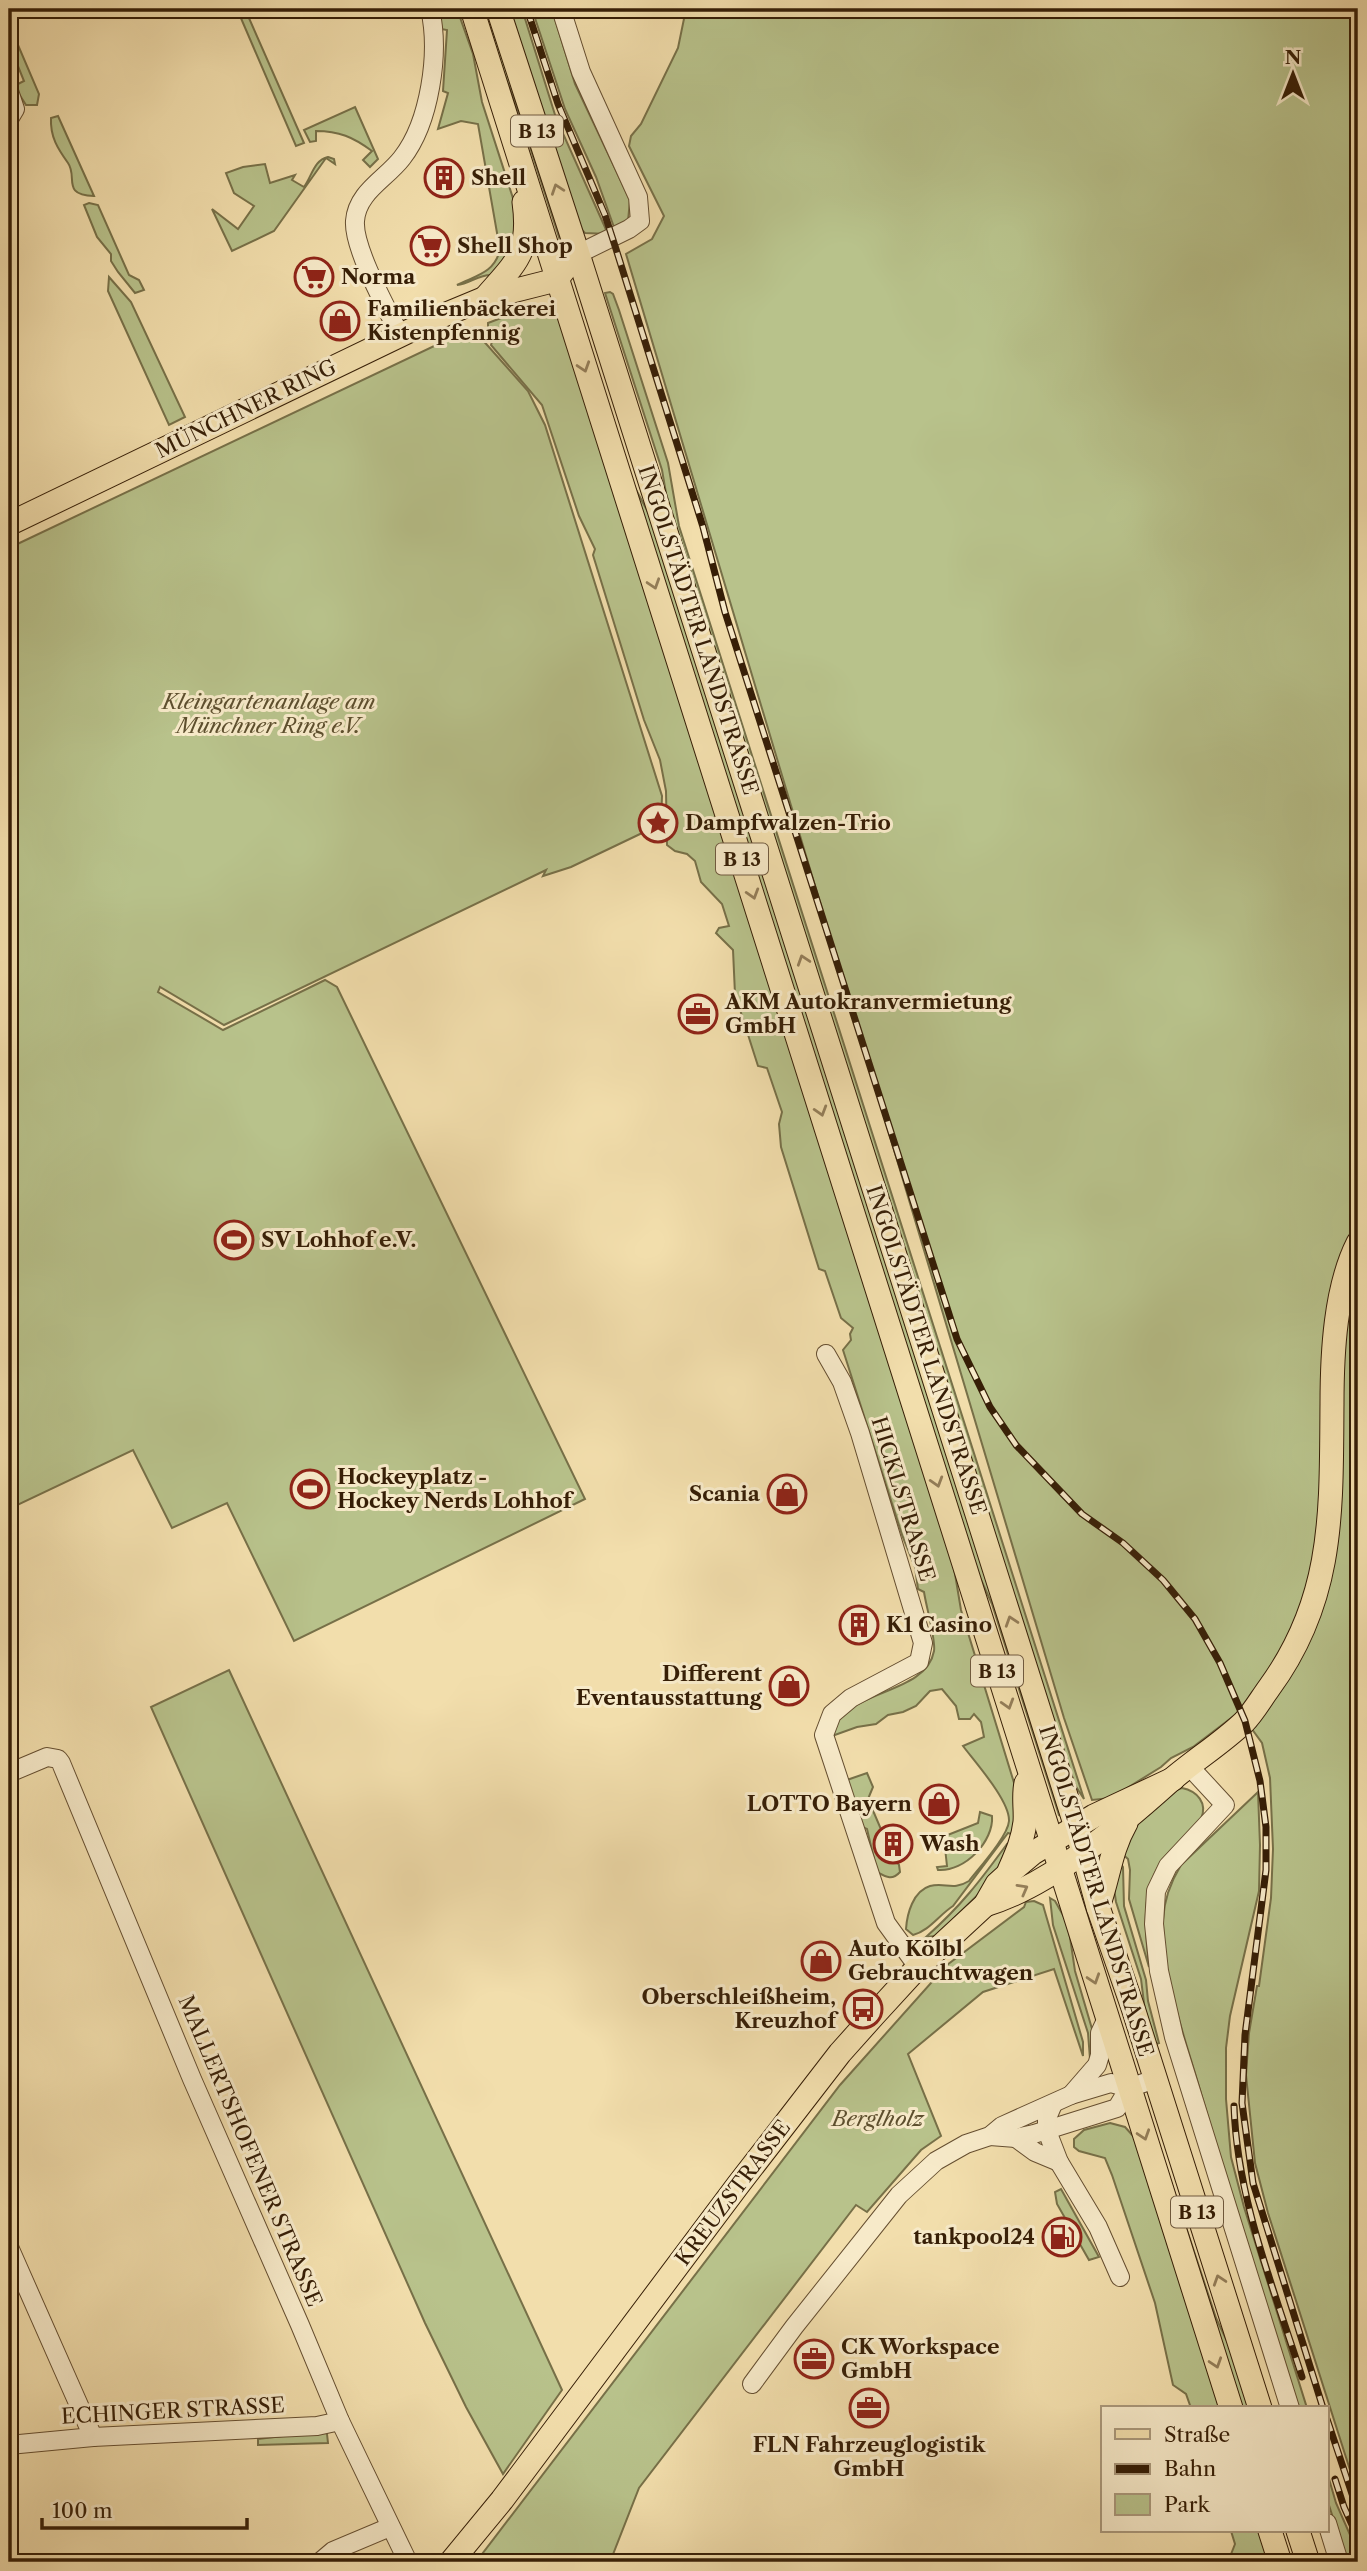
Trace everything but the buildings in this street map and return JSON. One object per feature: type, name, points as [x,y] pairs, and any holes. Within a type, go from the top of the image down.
[{"type":"main road","name":"B 13","points":[[472,9],[556,280]]},
{"type":"main road","name":"B 13","points":[[498,9],[578,254]]},
{"type":"main road","name":"MÜNCHNER RING","points":[[485,298],[511,268],[525,245],[527,223],[517,158]]},
{"type":"main road","name":"MÜNCHNER RING","points":[[511,268],[548,254],[578,254]]},
{"type":"main road","points":[[556,280],[578,254]]},
{"type":"main road","name":"INGOLSTÄDTER LANDSTRASSE","points":[[578,254],[1076,1826],[1098,1907],[1258,2406]]},
{"type":"main road","name":"MÜNCHNER RING","points":[[9,524],[400,335],[485,298],[556,280]]},
{"type":"main road","name":"INGOLSTÄDTER LANDSTRASSE","points":[[556,280],[735,835],[1058,1868],[1230,2406]]},
{"type":"main road","points":[[1098,1907],[1107,1882],[1115,1841],[1128,1820],[1245,1721],[1290,1659],[1316,1597],[1324,1563],[1331,1505],[1332,1384],[1336,1325],[1352,1255],[1358,1243]]},
{"type":"main road","name":"KREUZSTRASSE","points":[[1008,1874],[1022,1840],[1025,1819],[1024,1793],[1029,1773]]},
{"type":"main road","name":"KREUZSTRASSE","points":[[451,2562],[502,2500],[840,2053],[918,1968],[985,1905],[997,1884],[1051,1842],[1104,1811],[1181,1773]]},
{"type":"main road","name":"KREUZSTRASSE","points":[[985,1905],[1006,1899],[1058,1868],[1128,1820]]},
{"type":"main road","name":"KREUZSTRASSE","points":[[467,2562],[502,2500]]},
{"type":"main road","points":[[1270,2532],[1280,2562]]},
{"type":"main road","points":[[1298,2532],[1308,2562]]},
{"type":"street","points":[[400,335],[360,248],[355,222],[359,204],[401,159],[419,128],[433,65],[430,9]]},
{"type":"street","points":[[561,9],[581,72],[638,197],[640,221],[578,254]]},
{"type":"street","points":[[9,91],[15,109],[9,119]]},
{"type":"street","name":"HICKLSTRASSE","points":[[826,1354],[842,1382],[860,1433],[923,1643],[919,1662],[851,1698],[832,1714],[824,1735],[886,1923],[918,1968]]},
{"type":"street","name":"MALLERTSHOFENER STRASSE","points":[[9,1773],[37,1760],[53,1757],[61,1763],[192,2079],[340,2421],[408,2562]]},
{"type":"street","name":"INGOLSTÄDTER LANDSTRASSE","points":[[1181,1773],[1225,1805],[1168,1866],[1156,1891],[1154,1924],[1158,1971],[1174,2037],[1289,2406]]},
{"type":"street","points":[[1071,2095],[1097,2064],[1100,2033],[1107,2018]]},
{"type":"street","points":[[752,2384],[899,2195],[936,2161],[966,2144],[1016,2129],[1071,2095],[1111,2082],[1129,2088],[1155,2079]]},
{"type":"street","points":[[1016,2129],[1047,2132],[1117,2108],[1129,2088]]},
{"type":"street","points":[[1053,2104],[1047,2118],[1047,2132],[1059,2162],[1098,2227],[1120,2277]]},
{"type":"street","points":[[1016,2129],[1035,2152],[1059,2162]]},
{"type":"street","points":[[9,2247],[93,2437]]},
{"type":"street","name":"ECHINGER STRASSE","points":[[9,2445],[93,2437],[317,2426],[340,2421]]},
{"type":"street","points":[[1328,2526],[1339,2562]]},
{"type":"street","points":[[320,2562],[333,2551],[390,2527]]},
{"type":"green space","points":[[237,9],[245,9],[304,143],[296,146]]},
{"type":"green space","points":[[438,9],[457,9],[473,54],[482,102],[521,223],[516,249],[492,275],[457,285],[489,269],[500,250],[478,124],[461,121],[438,129],[448,93],[443,91],[447,30],[441,29]]},
{"type":"green space","points":[[480,9],[487,9],[560,233],[559,237],[520,116]]},
{"type":"green space","points":[[508,9],[522,9],[556,118],[608,234],[585,233],[578,226]]},
{"type":"green space","points":[[532,9],[552,9],[575,84],[630,200],[628,221],[615,230],[596,177],[565,109]]},
{"type":"green space","points":[[686,9],[1358,9],[1358,1224],[1344,1257],[1321,1522],[1313,1573],[1294,1630],[1243,1709],[1193,1747],[1171,1758],[1111,1798],[1092,1800],[1064,1718],[626,254],[652,239],[664,216],[629,146],[631,136],[641,124],[678,48]]},
{"type":"green space","points":[[9,24],[39,94],[37,105],[26,105],[14,86],[24,81],[9,44]]},
{"type":"green space","points":[[355,107],[378,159],[370,167],[363,160],[372,151],[358,142],[332,132],[316,131],[316,141],[310,142],[304,130]]},
{"type":"green space","points":[[58,116],[94,196],[84,195],[74,189],[71,168],[53,137],[51,118]]},
{"type":"green space","points":[[328,157],[334,159],[335,164],[326,158],[274,231],[232,251],[212,209],[238,229],[254,206],[234,193],[226,173],[265,164],[270,183],[295,175],[292,180],[304,187],[319,161]]},
{"type":"green space","points":[[84,205],[98,205],[129,275],[139,280],[144,290],[135,293],[111,261],[111,254],[97,237]]},
{"type":"green space","points":[[109,277],[131,302],[185,417],[169,425],[108,291]]},
{"type":"green space","points":[[610,292],[619,310],[668,463],[679,526],[1084,1799],[1073,1782],[670,516],[662,470],[605,293]]},
{"type":"green space","points":[[535,308],[549,311],[554,309],[560,318],[953,1562],[961,1610],[1019,1799],[1017,1836],[1008,1833],[953,1906],[924,1930],[913,1935],[906,1929],[915,1898],[930,1886],[954,1886],[969,1881],[1004,1835],[1009,1821],[1008,1813],[991,1782],[963,1746],[984,1737],[981,1722],[974,1714],[970,1719],[959,1719],[956,1706],[942,1689],[930,1691],[916,1706],[888,1715],[876,1724],[857,1727],[832,1736],[837,1721],[849,1709],[900,1686],[928,1666],[934,1651],[934,1639],[924,1592],[918,1589],[915,1567],[902,1535],[843,1350],[851,1340],[853,1328],[841,1318],[825,1271],[819,1269],[781,1147],[779,1124],[782,1112],[767,1068],[758,1066],[735,994],[733,950],[716,933],[719,928],[729,926],[722,904],[701,882],[695,861],[687,854],[675,851],[667,845],[666,791],[660,760],[644,720],[593,555],[595,549],[579,516],[542,405],[491,345],[493,339],[488,331],[488,323]]},
{"type":"green space","name":"Kleingartenanlage am Münchner Ring e.V.","points":[[472,328],[528,391],[545,425],[662,796],[661,824],[571,867],[543,876],[546,870],[224,1025],[160,987],[158,992],[223,1030],[325,980],[337,987],[585,1499],[294,1641],[227,1503],[172,1528],[133,1450],[9,1509],[9,548]]},
{"type":"green space","points":[[633,484],[649,514],[1061,1816],[992,1604],[972,1560]]},
{"type":"green space","points":[[1358,1269],[1358,2495],[1268,2213],[1255,2163],[1246,2075],[1249,2033],[1259,1986],[1271,1898],[1273,1849],[1270,1778],[1262,1743],[1249,1725],[1296,1665],[1341,1385],[1346,1325]]},
{"type":"green space","points":[[229,1670],[562,2390],[503,2474],[466,2407],[425,2323],[151,1707]]},
{"type":"green space","points":[[867,1773],[873,1787],[868,1799],[899,1865],[900,1872],[892,1877],[877,1872],[867,1829],[860,1826],[847,1780]]},
{"type":"green space","points":[[1182,1788],[1200,1799],[1203,1813],[1195,1828],[1161,1863],[1149,1890],[1146,1936],[1149,1967],[1129,1899],[1128,1859],[1119,1851],[1153,1805]]},
{"type":"green space","points":[[1258,1792],[1259,1891],[1230,2016],[1226,2048],[1226,2099],[1231,2157],[1244,2207],[1306,2406],[1297,2406],[1176,2009],[1166,1965],[1163,1920],[1166,1898],[1181,1865]]},
{"type":"green space","points":[[980,1812],[992,1816],[983,1845],[958,1866],[938,1870],[937,1867],[947,1866],[945,1848],[934,1849],[935,1840],[978,1823]]},
{"type":"green space","points":[[1011,1843],[1000,1873],[936,1936],[926,1937],[960,1904],[1007,1844]]},
{"type":"green space","points":[[1119,1861],[1123,1867],[1124,1906],[1146,1980],[1148,2001],[1159,2043],[1153,2045],[1146,2019],[1141,1979],[1116,1902],[1113,1882]]},
{"type":"green space","points":[[1050,1898],[1055,1901],[1068,1924],[1075,1971],[1095,2039],[1090,2059],[1088,2033],[1053,1925]]},
{"type":"green space","name":"Berglholz","points":[[1034,1901],[1043,1905],[1083,2042],[1083,2056],[1054,1969],[983,1992],[908,2054],[941,2136],[921,2150],[867,2212],[856,2205],[639,2488],[610,2562],[476,2562],[840,2085],[947,1965],[1024,1907],[1026,1902]]},
{"type":"green space","points":[[1146,2106],[1216,2318],[1235,2358],[1250,2406],[1238,2406]]},
{"type":"green space","points":[[1110,2123],[1125,2127],[1134,2137],[1219,2406],[1190,2406],[1186,2394],[1173,2385],[1155,2303],[1105,2158],[1074,2147],[1074,2139],[1084,2130]]},
{"type":"green space","points":[[1061,2189],[1099,2257],[1089,2260],[1057,2204],[1055,2192]]},
{"type":"green space","points":[[323,2431],[327,2434],[328,2443],[258,2445],[258,2439]]},
{"type":"green space","points":[[1328,2475],[1336,2503],[1358,2553],[1358,2562],[1347,2562],[1328,2502]]},
{"type":"green space","points":[[1231,2532],[1260,2532],[1270,2562],[1228,2562],[1235,2544]]},
{"type":"railway","points":[[527,9],[558,104],[605,215],[616,249],[703,527],[725,612],[957,1339],[990,1407],[1016,1445],[1082,1514],[1123,1543],[1163,1580],[1195,1619],[1220,1663],[1245,1721],[1260,1781],[1266,1827],[1266,1870],[1245,2035],[1242,2103],[1253,2183],[1322,2406]]},
{"type":"railway","points":[[1234,2106],[1249,2209],[1302,2377]]},
{"type":"railway","points":[[1328,2422],[1358,2512]]},
{"type":"railway","points":[[1335,2479],[1358,2538]]},
{"type":"place","name":"Shell","points":[[444,178]]},
{"type":"place","name":"Shell Shop","points":[[430,246]]},
{"type":"place","name":"Norma","points":[[314,277]]},
{"type":"place","name":"Familienbäckerei Kistenpfennig","points":[[340,321]]},
{"type":"place","name":"Dampfwalzen-Trio","points":[[658,823]]},
{"type":"place","name":"AKM Autokranvermietung GmbH","points":[[698,1014]]},
{"type":"place","name":"SV Lohhof e.V.","points":[[234,1240]]},
{"type":"place","name":"Hockeyplatz - Hockey Nerds Lohhof","points":[[310,1489]]},
{"type":"place","name":"Scania","points":[[787,1494]]},
{"type":"place","name":"K1 Casino","points":[[859,1625]]},
{"type":"place","name":"Different Eventausstattung","points":[[789,1686]]},
{"type":"place","name":"LOTTO Bayern","points":[[939,1804]]},
{"type":"place","name":"Wash","points":[[893,1844]]},
{"type":"place","name":"Auto Kölbl Gebrauchtwagen","points":[[821,1961]]},
{"type":"place","name":"Oberschleißheim, Kreuzhof","points":[[863,2009]]},
{"type":"place","name":"tankpool24","points":[[1062,2237]]},
{"type":"place","name":"CK Workspace GmbH","points":[[814,2359]]},
{"type":"place","name":"FLN Fahrzeuglogistik GmbH","points":[[869,2408]]}]
